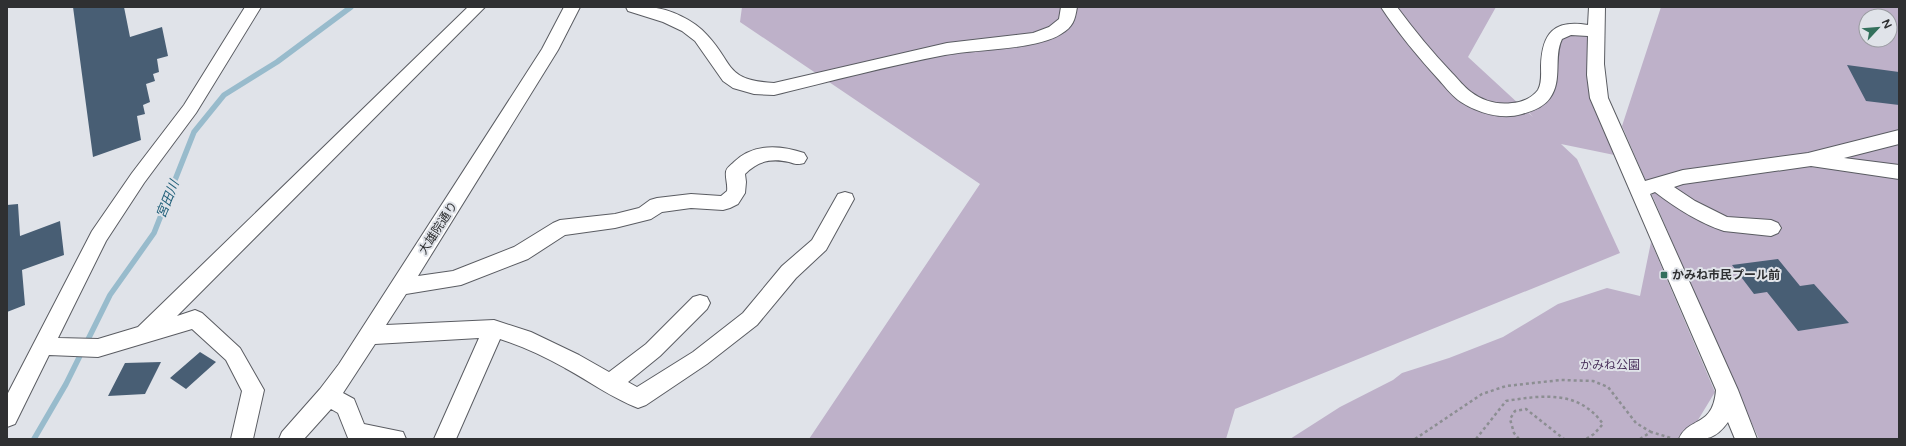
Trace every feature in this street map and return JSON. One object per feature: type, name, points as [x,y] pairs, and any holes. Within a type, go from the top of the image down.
[{"type":"street","points":[[7,417],[99,236],[138,178],[190,109],[253,7]]},
{"type":"street","points":[[145,334],[477,7]]},
{"type":"street","name":"大雄院通り","points":[[290,439],[328,396],[369,335],[550,50],[572,7]]},
{"type":"street","points":[[634,7],[672,19],[688,28],[700,37],[722,70],[733,81],[745,87],[756,89],[774,89],[883,62],[947,49],[1034,38],[1055,31],[1067,21],[1069,7]]},
{"type":"street","points":[[1389,7],[1440,70],[1466,97],[1488,106],[1504,110],[1524,108],[1535,103],[1545,92],[1549,78],[1552,46],[1555,36],[1562,31],[1574,29],[1597,33]]},
{"type":"street","points":[[1597,7],[1597,33],[1594,62],[1599,98],[1648,187],[1746,439]]},
{"type":"street","points":[[1648,187],[1683,177],[1808,160],[1899,136]]},
{"type":"street","points":[[399,287],[461,277],[521,253],[560,228],[576,225],[614,222],[644,214],[657,205],[691,201],[723,203],[731,199],[736,193],[737,182],[735,172],[744,162],[770,152],[782,153],[798,158]]},
{"type":"street","points":[[1808,160],[1899,172]]},
{"type":"street","points":[[1648,187],[1724,224],[1771,228]]},
{"type":"street","points":[[369,335],[494,329],[524,338],[545,348],[572,361],[610,384],[638,398],[700,358],[750,319],[790,272],[819,245],[845,199]]},
{"type":"street","points":[[610,384],[653,350],[700,303]]},
{"type":"street","points":[[43,346],[98,348],[195,319],[233,354],[253,390],[242,439]]},
{"type":"street","points":[[445,439],[494,329]]},
{"type":"street","points":[[1696,439],[1721,416],[1726,405],[1727,390]]},
{"type":"street","points":[[328,396],[346,406],[356,431],[371,436],[395,439]]},
{"type":"path","points":[[1415,439],[1482,394],[1506,386],[1562,380],[1593,381],[1608,387],[1636,422],[1651,432],[1667,438],[1696,439]]},
{"type":"path","points":[[1476,439],[1506,401],[1530,396],[1562,398],[1583,402],[1598,414],[1603,424],[1594,434],[1586,439]]},
{"type":"path","points":[[1519,439],[1514,432],[1510,419],[1515,411],[1526,409],[1564,439]]},
{"type":"path","points":[[1640,439],[1651,432]]},
{"type":"green space","points":[[742,7],[1496,7],[1468,57],[1533,117],[1525,108],[1535,103],[1562,31],[1597,33],[1594,62],[1624,157],[1561,144],[1577,159],[1620,253],[1235,409],[1226,439],[809,439],[980,184],[740,22]]},
{"type":"green space","points":[[1661,7],[1899,7],[1899,439],[1759,439],[1622,126]]},
{"type":"green space","name":"かみね公園","points":[[1651,242],[1715,392],[1698,420],[1699,439],[1290,439],[1340,407],[1393,380],[1402,373],[1449,358],[1503,337],[1558,304],[1607,288],[1640,296]]},
{"type":"building","points":[[73,7],[124,7],[130,37],[162,27],[168,56],[157,59],[159,72],[153,74],[155,81],[146,84],[150,102],[143,105],[145,114],[137,116],[141,140],[93,157]]},
{"type":"building","points":[[1847,65],[1899,72],[1899,105],[1866,101]]},
{"type":"building","points":[[18,204],[20,236],[60,221],[64,255],[22,270],[25,305],[7,312],[7,205]]},
{"type":"building","points":[[1778,259],[1800,286],[1814,284],[1849,323],[1798,331],[1767,292],[1754,294],[1732,265]]},
{"type":"building","points":[[200,352],[216,362],[186,389],[170,378]]},
{"type":"building","points":[[161,362],[145,394],[108,396],[125,363]]},
{"type":"waterway","name":"宮田川","points":[[34,439],[66,384],[110,295],[154,233],[194,132],[224,95],[277,62],[351,7]]},
{"type":"place","name":"かみね市民プール前","points":[[1664,275]]}]
